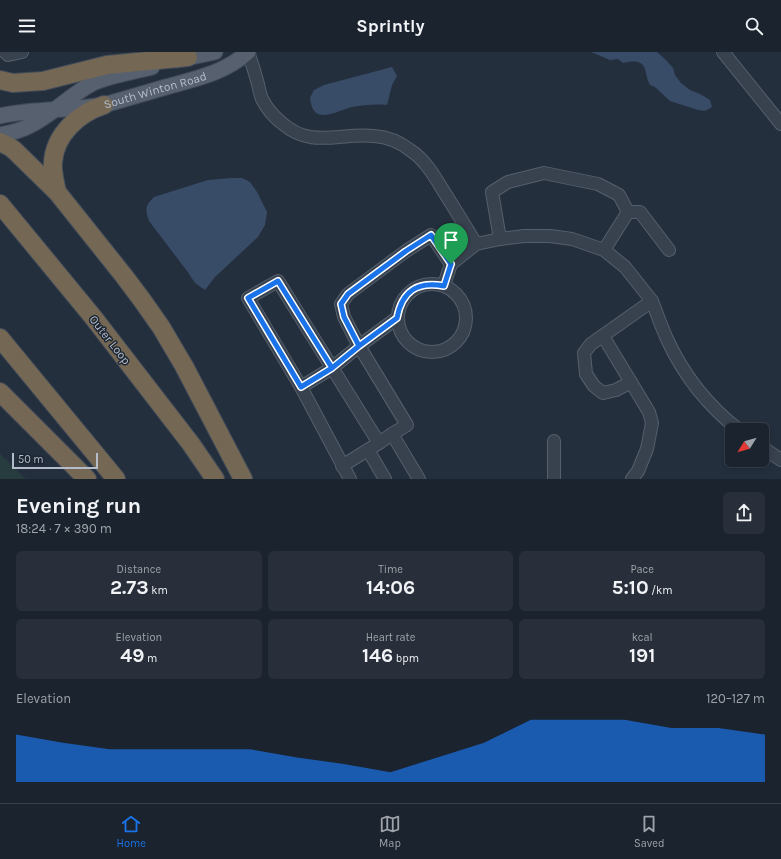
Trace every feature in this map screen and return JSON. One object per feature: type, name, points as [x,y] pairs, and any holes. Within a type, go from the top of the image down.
[{"type":"highway","points":[[0,80],[13,83],[43,81],[107,65],[188,57]]},
{"type":"highway","points":[[57,192],[52,162],[60,139],[77,119],[91,110],[104,105]]},
{"type":"highway","points":[[0,142],[14,150],[57,192],[133,288],[161,327],[196,387],[243,479]]},
{"type":"highway","name":"Outer Loop","points":[[0,204],[102,329],[191,444],[215,479]]},
{"type":"highway","points":[[0,338],[116,479]]},
{"type":"highway","points":[[0,392],[86,479]]},
{"type":"main road","name":"South Winton Road","points":[[0,135],[26,128],[41,120],[83,90],[107,78],[188,57],[215,52]]},
{"type":"main road","name":"South Winton Road","points":[[0,116],[28,111],[104,105],[205,76],[231,65],[248,52]]},
{"type":"street","points":[[5,52],[8,55],[22,52]]},
{"type":"street","points":[[248,52],[262,98],[268,109],[276,118],[298,134],[312,138],[357,135],[374,136],[392,140],[411,150],[423,161],[434,175],[476,244]]},
{"type":"street","points":[[723,52],[781,124]]},
{"type":"street","points":[[500,239],[492,192],[508,182],[544,173],[598,184],[619,196],[628,212]]},
{"type":"street","points":[[628,212],[640,212],[669,250]]},
{"type":"street","points":[[604,250],[628,212]]},
{"type":"street","points":[[342,466],[408,425],[359,346],[344,317],[341,304],[348,294],[406,251],[431,235],[451,264]]},
{"type":"street","points":[[444,286],[451,264],[476,244],[524,236],[550,236],[572,239],[604,250],[625,266],[652,301],[667,339],[685,372],[704,398],[731,423]]},
{"type":"street","points":[[350,479],[301,387],[248,298],[278,281],[378,443]]},
{"type":"street","points":[[433,284],[444,286],[454,291],[462,300],[466,311],[466,322],[463,334],[456,343],[447,350],[436,353],[424,352],[414,348],[405,340],[399,330],[397,318],[399,307],[404,298],[412,290],[422,285],[433,284]]},
{"type":"street","points":[[631,382],[616,390],[603,393],[594,386],[586,374],[584,353],[591,344],[652,301]]},
{"type":"street","points":[[301,387],[332,368],[397,318]]},
{"type":"street","points":[[603,336],[649,412],[652,424],[647,449],[638,471],[632,479]]},
{"type":"street","points":[[392,434],[419,479]]},
{"type":"street","points":[[554,441],[554,479]]},
{"type":"street","points":[[368,450],[385,479]]},
{"type":"street","points":[[769,452],[781,460]]},
{"type":"green space","points":[[0,454],[26,479],[0,479]]},
{"type":"water","points":[[591,52],[657,52],[673,68],[675,75],[681,83],[690,90],[710,100],[712,107],[705,111],[698,110],[670,101],[655,87],[650,85],[645,68],[640,63],[623,63],[618,59],[610,60]]},
{"type":"water","points":[[392,67],[397,76],[392,85],[387,105],[356,106],[335,113],[322,115],[316,113],[311,105],[310,98],[314,90],[324,85]]},
{"type":"water","points":[[242,178],[250,182],[267,212],[265,225],[258,237],[215,277],[205,290],[195,283],[149,221],[147,208],[154,197],[208,180]]},
{"type":"route","points":[[451,264],[431,235],[406,251],[348,294],[341,304],[344,317],[359,346],[332,368],[301,387],[248,298],[278,281],[332,368],[397,318],[399,307],[404,298],[412,290],[422,285],[433,284],[444,286],[451,264]]}]
